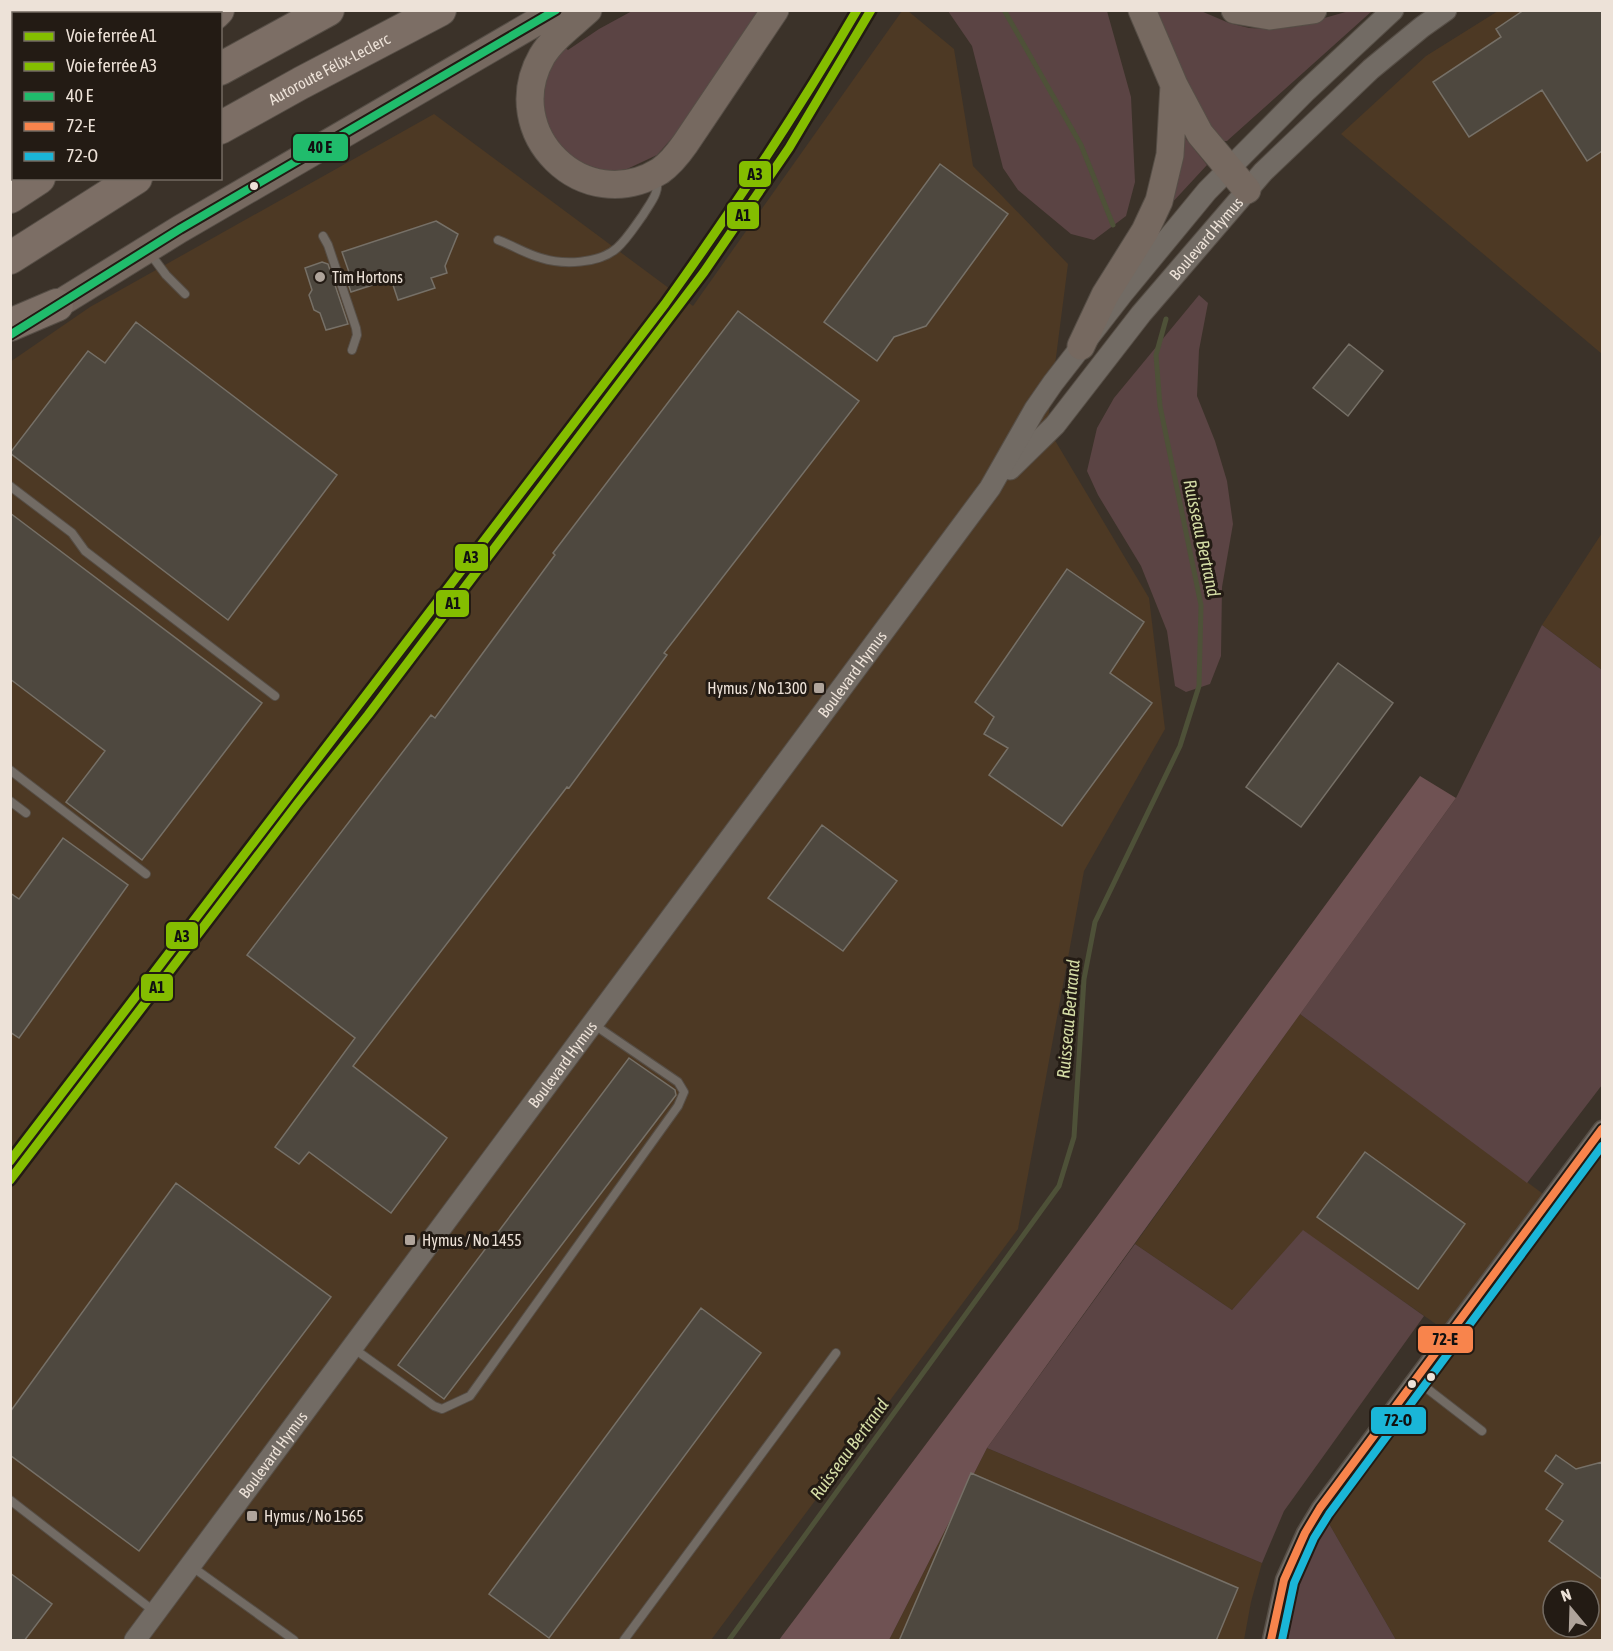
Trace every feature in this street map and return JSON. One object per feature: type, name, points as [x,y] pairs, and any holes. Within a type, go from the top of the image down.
[{"type":"highway","points":[[213,12],[218,10]]},
{"type":"highway","points":[[222,68],[328,10]]},
{"type":"highway","name":"Autoroute Félix-Leclerc","points":[[222,127],[440,10]]},
{"type":"highway","points":[[10,197],[36,180]]},
{"type":"highway","points":[[10,258],[132,180]]},
{"type":"highway","points":[[10,325],[57,305]]},
{"type":"main road","points":[[10,335],[147,249],[557,10]]},
{"type":"main road","points":[[588,10],[553,41],[544,53],[535,71],[530,101],[531,117],[536,132],[554,159],[590,181],[606,184],[620,184],[642,179],[669,164],[685,144],[775,10]]},
{"type":"main road","points":[[1142,10],[1174,85],[1200,134],[1246,190]]},
{"type":"main road","points":[[1235,10],[1270,16],[1313,10]]},
{"type":"main road","points":[[1081,346],[1105,295],[1145,231],[1159,201],[1170,155],[1174,85]]},
{"type":"street","name":"Boulevard Hymus","points":[[135,1641],[990,488],[1035,409],[1081,346],[1188,213],[1228,169],[1306,91],[1393,10]]},
{"type":"street","name":"Boulevard Hymus","points":[[990,488],[1055,424],[1142,314],[1246,190],[1328,108],[1371,69],[1413,33],[1446,10]]},
{"type":"street","points":[[1271,1641],[1284,1580],[1305,1533],[1320,1508],[1602,1129]]},
{"type":"lane","points":[[498,240],[540,258],[552,260],[572,262],[601,257],[616,249],[624,241],[653,200],[658,184],[654,174]]},
{"type":"lane","points":[[323,236],[356,327],[357,335],[352,350]]},
{"type":"lane","points":[[147,249],[166,275],[185,294]]},
{"type":"lane","points":[[10,486],[72,533],[85,551],[275,696]]},
{"type":"lane","points":[[10,770],[146,874]]},
{"type":"lane","points":[[10,801],[26,813]]},
{"type":"lane","points":[[352,1347],[434,1406],[442,1409],[470,1396],[678,1106],[684,1092],[678,1082],[593,1023]]},
{"type":"lane","points":[[624,1641],[836,1353]]},
{"type":"lane","points":[[1416,1380],[1482,1431]]},
{"type":"lane","points":[[10,1500],[156,1612]]},
{"type":"lane","points":[[191,1565],[294,1641]]},
{"type":"shaded area","points":[[11,11],[153,11],[12,12],[11,100]]},
{"type":"shaded area","points":[[632,11],[762,11],[680,129],[657,155],[627,169],[609,172],[575,161],[548,136],[538,85],[560,44],[568,50],[599,29]]},
{"type":"shaded area","points":[[902,11],[908,11],[954,49],[973,166],[1068,264],[1047,427],[1149,598],[1165,729],[1084,871],[1018,1229],[711,1640],[11,1640],[10,362],[90,307],[434,114],[693,306]]},
{"type":"shaded area","points":[[948,11],[1107,11],[1131,97],[1135,182],[1126,216],[1094,240],[1071,234],[1018,190],[1003,168],[972,46]]},
{"type":"shaded area","points":[[1154,11],[1201,11],[1229,23],[1249,28],[1270,29],[1293,27],[1349,11],[1372,11],[1227,141],[1221,141],[1209,129]]},
{"type":"shaded area","points":[[1498,11],[1602,11],[1602,354],[1341,134],[1426,56]]},
{"type":"shaded area","points":[[1178,129],[1207,165],[1157,219]]},
{"type":"shaded area","points":[[1199,295],[1208,303],[1199,350],[1197,396],[1215,441],[1227,481],[1233,524],[1222,587],[1221,656],[1210,684],[1186,692],[1175,686],[1167,631],[1141,566],[1098,495],[1087,471],[1097,428],[1114,398]]},
{"type":"shaded area","points":[[1602,533],[1602,670],[1542,625]]},
{"type":"shaded area","points":[[1542,625],[1602,670],[1602,1085],[1527,1183],[1300,1014],[1456,798]]},
{"type":"shaded area","points":[[1420,776],[1456,798],[987,1448],[889,1640],[779,1640],[1095,1219]]},
{"type":"shaded area","points":[[1300,1014],[1562,1208],[1602,1155],[1602,1640],[1396,1640],[1320,1508],[1453,1336],[1303,1231],[1232,1310],[1135,1244]]},
{"type":"shaded area","points":[[1303,1230],[1424,1316],[1284,1511],[1262,1563],[987,1448],[1135,1244],[1232,1310]]},
{"type":"shaded area","points":[[987,1448],[1262,1563],[1251,1602],[1244,1640],[889,1640]]},
{"type":"shaded area","points":[[1320,1508],[1396,1640],[1271,1640],[1284,1580]]},
{"type":"building","points":[[1524,10],[1602,10],[1602,151],[1587,161],[1542,90],[1469,137],[1433,82],[1501,37],[1496,29]]},
{"type":"building","points":[[940,164],[1008,214],[926,326],[894,337],[877,361],[824,322]]},
{"type":"building","points":[[436,221],[458,234],[445,266],[447,273],[431,278],[435,288],[398,300],[392,282],[386,284],[385,281],[351,292],[344,272],[350,275],[342,252]]},
{"type":"building","points":[[322,262],[328,264],[348,324],[326,330],[320,313],[314,310],[309,295],[312,290],[305,268]]},
{"type":"building","points":[[738,311],[859,401],[664,653],[667,655],[569,788],[567,787],[353,1066],[447,1138],[391,1213],[309,1152],[299,1164],[275,1147],[355,1038],[247,955],[431,715],[435,718],[555,555],[553,553]]},
{"type":"building","points":[[136,322],[337,475],[228,620],[10,453],[88,351],[105,363]]},
{"type":"building","points":[[1349,344],[1383,371],[1348,416],[1313,388]]},
{"type":"building","points":[[10,513],[262,703],[142,860],[66,802],[105,751],[10,679]]},
{"type":"building","points":[[1067,569],[1144,622],[1110,673],[1152,703],[1062,826],[989,775],[1008,748],[984,734],[994,717],[975,702]]},
{"type":"building","points":[[1338,663],[1393,703],[1301,827],[1246,787]]},
{"type":"building","points":[[822,825],[897,881],[843,951],[768,898]]},
{"type":"building","points":[[63,838],[128,885],[19,1038],[10,1032],[10,893],[19,899]]},
{"type":"building","points":[[629,1058],[675,1090],[676,1095],[444,1399],[398,1365]]},
{"type":"building","points":[[1365,1152],[1465,1224],[1418,1289],[1317,1217]]},
{"type":"building","points":[[176,1183],[331,1297],[139,1551],[10,1455],[10,1412]]},
{"type":"building","points":[[701,1308],[761,1353],[549,1638],[489,1594]]},
{"type":"building","points":[[1556,1455],[1576,1469],[1602,1462],[1602,1579],[1549,1541],[1563,1521],[1546,1509],[1563,1484],[1545,1471]]},
{"type":"building","points":[[971,1473],[1238,1588],[1216,1641],[899,1641]]},
{"type":"building","points":[[10,1573],[52,1604],[24,1641],[10,1641]]},
{"type":"waterway","name":"Ruisseau Bertrand","points":[[1004,10],[1081,145],[1113,225]]},
{"type":"waterway","name":"Ruisseau Bertrand","points":[[729,1640],[1059,1186],[1074,1137],[1084,979],[1095,922],[1180,746],[1199,686],[1201,605],[1160,406],[1156,355],[1166,319]]},
{"type":"rail line","name":"A3","points":[[10,1161],[665,304],[764,160],[812,86],[857,10]]},
{"type":"rail line","name":"A1","points":[[10,1180],[368,715],[704,272],[789,148],[871,10]]},
{"type":"transit line","points":[[10,335],[180,229],[556,10]]},
{"type":"transit line","name":"72-E","points":[[1271,1640],[1284,1580],[1305,1533],[1320,1508],[1602,1129]]},
{"type":"transit line","name":"72-O","points":[[1282,1640],[1294,1583],[1314,1538],[1329,1514],[1602,1146]]},
{"type":"place","name":"Tim Hortons","points":[[320,277]]},
{"type":"place","name":"Hymus / No 1300","points":[[819,688]]},
{"type":"place","name":"Hymus / No 1455","points":[[410,1240]]},
{"type":"place","name":"Hymus / No 1565","points":[[252,1516]]}]
